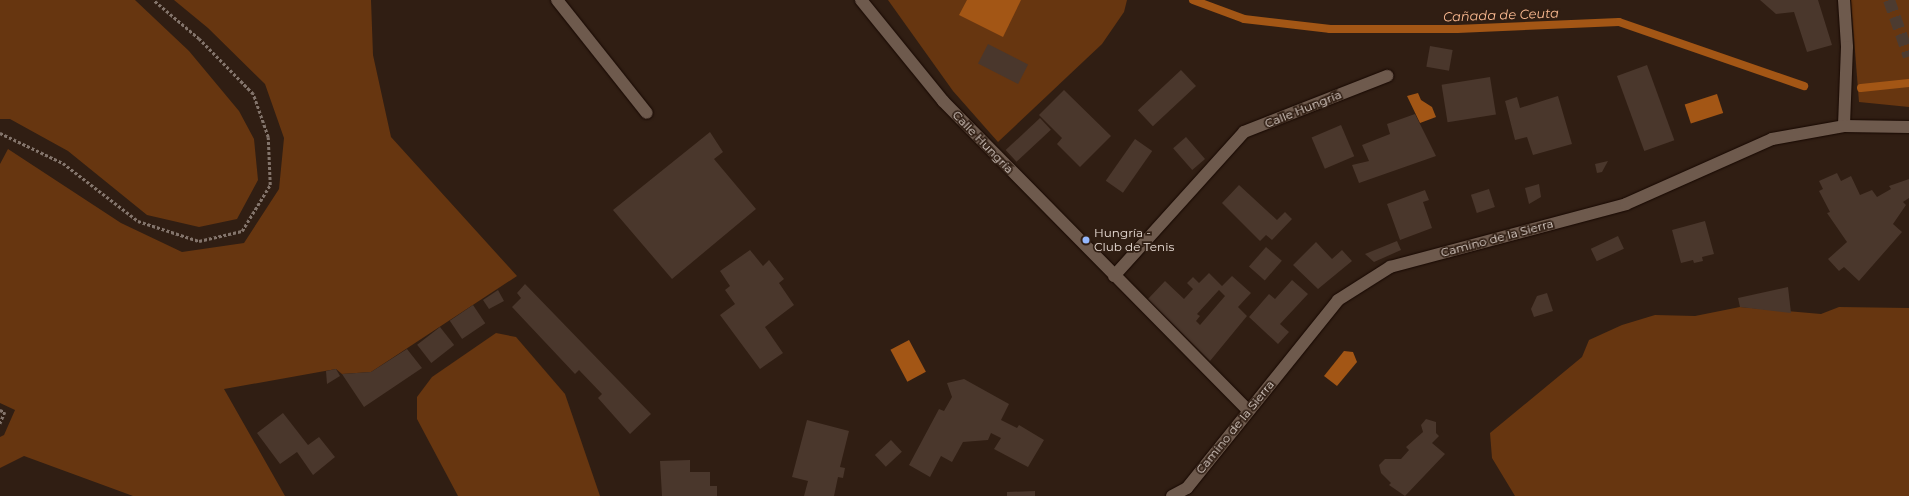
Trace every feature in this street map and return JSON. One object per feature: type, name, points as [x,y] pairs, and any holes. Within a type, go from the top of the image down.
[{"type":"street","points":[[557,0],[647,113]]},
{"type":"street","name":"Calle Hungría","points":[[861,0],[943,101],[1114,276],[1248,410]]},
{"type":"street","points":[[1844,0],[1847,47],[1844,126]]},
{"type":"street","name":"Calle Hungría","points":[[1114,276],[1244,132],[1387,76]]},
{"type":"street","name":"Camino de la Sierra","points":[[1172,496],[1191,492],[1248,410],[1338,300],[1390,267],[1626,204],[1772,139],[1844,126],[1909,127]]},
{"type":"path","points":[[0,133],[63,163],[138,221],[199,242],[242,231],[270,185],[268,137],[253,94],[199,39],[153,0]]},
{"type":"path","points":[[0,410],[5,412],[0,424]]},
{"type":"shaded area","points":[[0,0],[135,0],[189,51],[239,111],[254,139],[258,180],[237,219],[199,227],[147,215],[68,151],[10,119],[0,119]]},
{"type":"shaded area","points":[[174,0],[371,0],[373,55],[391,137],[517,276],[371,372],[342,374],[336,369],[224,389],[285,496],[133,496],[24,456],[0,468],[0,437],[4,435],[15,410],[0,403],[0,164],[8,149],[121,223],[182,252],[244,243],[279,189],[284,138],[265,84],[208,28]]},
{"type":"shaded area","points":[[888,0],[1127,0],[1124,12],[1102,44],[998,142],[953,91]]},
{"type":"shaded area","points":[[967,0],[1021,0],[1003,37],[959,15]]},
{"type":"shaded area","points":[[1851,0],[1909,0],[1909,107],[1859,102]]},
{"type":"shaded area","points":[[1418,93],[1421,100],[1432,107],[1436,117],[1420,123],[1407,96]]},
{"type":"shaded area","points":[[1717,94],[1723,113],[1691,124],[1685,105]]},
{"type":"shaded area","points":[[1740,307],[1821,314],[1839,307],[1909,308],[1909,496],[1515,496],[1492,458],[1490,433],[1582,357],[1589,340],[1622,325],[1655,315],[1695,316]]},
{"type":"shaded area","points":[[496,333],[516,337],[565,394],[600,496],[458,496],[417,419],[417,397],[432,377]]},
{"type":"shaded area","points":[[909,340],[926,372],[907,382],[890,350]]},
{"type":"shaded area","points":[[1344,351],[1353,352],[1357,362],[1337,386],[1324,376]]},
{"type":"building","points":[[1760,0],[1818,0],[1832,45],[1807,52],[1794,12],[1776,14]]},
{"type":"building","points":[[988,44],[1028,64],[1018,84],[978,64]]},
{"type":"building","points":[[1430,46],[1453,50],[1449,71],[1426,67]]},
{"type":"building","points":[[1647,65],[1674,140],[1644,151],[1617,76]]},
{"type":"building","points":[[1181,70],[1196,86],[1153,126],[1138,110]]},
{"type":"building","points":[[1490,77],[1496,115],[1448,122],[1442,85]]},
{"type":"building","points":[[1064,90],[1111,136],[1080,167],[1057,144],[1062,138],[1039,115]]},
{"type":"building","points":[[1558,96],[1572,144],[1533,155],[1527,137],[1515,140],[1505,101],[1517,97],[1520,108]]},
{"type":"building","points":[[1415,114],[1436,156],[1359,183],[1352,165],[1369,161],[1362,145],[1390,134],[1387,124]]},
{"type":"building","points":[[1040,118],[1051,130],[1017,162],[1006,150]]},
{"type":"building","points":[[1341,125],[1354,156],[1325,169],[1312,138]]},
{"type":"building","points":[[710,132],[723,152],[714,159],[756,209],[672,279],[613,210]]},
{"type":"building","points":[[1186,137],[1205,159],[1192,170],[1173,148]]},
{"type":"building","points":[[1135,139],[1152,151],[1123,193],[1106,181]]},
{"type":"building","points":[[1608,161],[1602,172],[1597,173],[1595,164]]},
{"type":"building","points":[[1837,173],[1841,181],[1851,176],[1860,195],[1872,190],[1877,197],[1891,189],[1889,186],[1909,179],[1909,198],[1903,202],[1906,205],[1893,224],[1902,232],[1859,281],[1844,267],[1839,271],[1828,259],[1847,242],[1827,213],[1830,212],[1819,191],[1823,189],[1819,181]]},
{"type":"building","points":[[1539,184],[1541,197],[1529,204],[1525,188]]},
{"type":"building","points":[[1239,185],[1277,220],[1285,212],[1292,219],[1272,240],[1266,235],[1260,241],[1222,203]]},
{"type":"building","points":[[1489,189],[1495,207],[1477,213],[1471,195]]},
{"type":"building","points":[[1425,190],[1429,200],[1423,202],[1432,228],[1400,240],[1387,204]]},
{"type":"building","points":[[1705,221],[1714,254],[1702,257],[1703,261],[1694,263],[1693,260],[1681,263],[1672,230]]},
{"type":"building","points":[[1618,236],[1624,249],[1597,261],[1591,249]]},
{"type":"building","points":[[1397,241],[1401,250],[1374,262],[1365,254]]},
{"type":"building","points":[[1316,242],[1332,259],[1342,250],[1352,261],[1318,289],[1293,265]]},
{"type":"building","points":[[1266,247],[1282,261],[1265,280],[1249,267]]},
{"type":"building","points":[[750,250],[763,266],[769,260],[784,279],[779,283],[794,305],[765,327],[783,353],[760,369],[720,315],[735,304],[725,290],[730,286],[720,271]]},
{"type":"building","points":[[1209,273],[1222,286],[1232,276],[1251,293],[1238,307],[1247,316],[1210,361],[1148,299],[1165,281],[1184,299],[1193,289],[1187,283],[1193,277],[1199,283]],"holes":[[[1219,290],[1225,296],[1200,325],[1196,321],[1200,316],[1197,314]]]},
{"type":"building","points":[[1292,280],[1308,294],[1280,324],[1289,332],[1278,344],[1249,317],[1269,294],[1275,299]]},
{"type":"building","points":[[525,284],[651,414],[630,434],[598,398],[602,394],[579,370],[575,374],[512,307],[521,298],[517,293]]},
{"type":"building","points":[[1788,287],[1791,313],[1740,307],[1738,298]]},
{"type":"building","points":[[498,290],[504,301],[489,309],[483,300]]},
{"type":"building","points":[[1547,293],[1553,311],[1534,317],[1531,309],[1537,296]]},
{"type":"building","points":[[473,305],[485,323],[462,339],[450,321]]},
{"type":"building","points":[[440,327],[454,345],[431,363],[417,345]]},
{"type":"building","points":[[407,349],[422,368],[364,407],[342,374],[371,372]]},
{"type":"building","points":[[336,369],[340,376],[327,384],[326,371]]},
{"type":"building","points":[[964,379],[1009,404],[1001,420],[1017,428],[1019,425],[1044,440],[1028,467],[994,449],[1001,438],[991,433],[988,440],[963,442],[952,462],[941,456],[930,477],[909,465],[939,409],[944,411],[952,397],[947,383]]},
{"type":"building","points":[[283,413],[308,445],[319,437],[335,457],[313,475],[297,452],[280,464],[257,433]]},
{"type":"building","points":[[1426,419],[1436,422],[1436,433],[1439,436],[1432,443],[1445,454],[1405,496],[1389,485],[1391,483],[1381,473],[1379,465],[1385,459],[1401,459],[1409,450],[1406,447],[1423,432],[1421,425]]},
{"type":"building","points":[[807,420],[849,431],[840,467],[845,468],[843,478],[838,477],[834,496],[804,496],[808,481],[792,477]]},
{"type":"building","points":[[891,440],[902,452],[886,467],[875,455]]},
{"type":"building","points":[[690,460],[690,472],[710,472],[710,486],[717,486],[717,496],[662,496],[660,461]]},
{"type":"building","points":[[1035,491],[1035,496],[1007,496],[1007,492]]},
{"type":"waterway","name":"Cañada de Ceuta","points":[[1193,0],[1244,19],[1330,29],[1457,29],[1619,22],[1804,86]]},
{"type":"waterway","name":"Cañada de Ceuta","points":[[1861,88],[1909,83]]},
{"type":"tunnel","points":[[1889,0],[1909,57]]},
{"type":"place","name":"Hungría - Club de Tenis","points":[[1086,240]]}]
